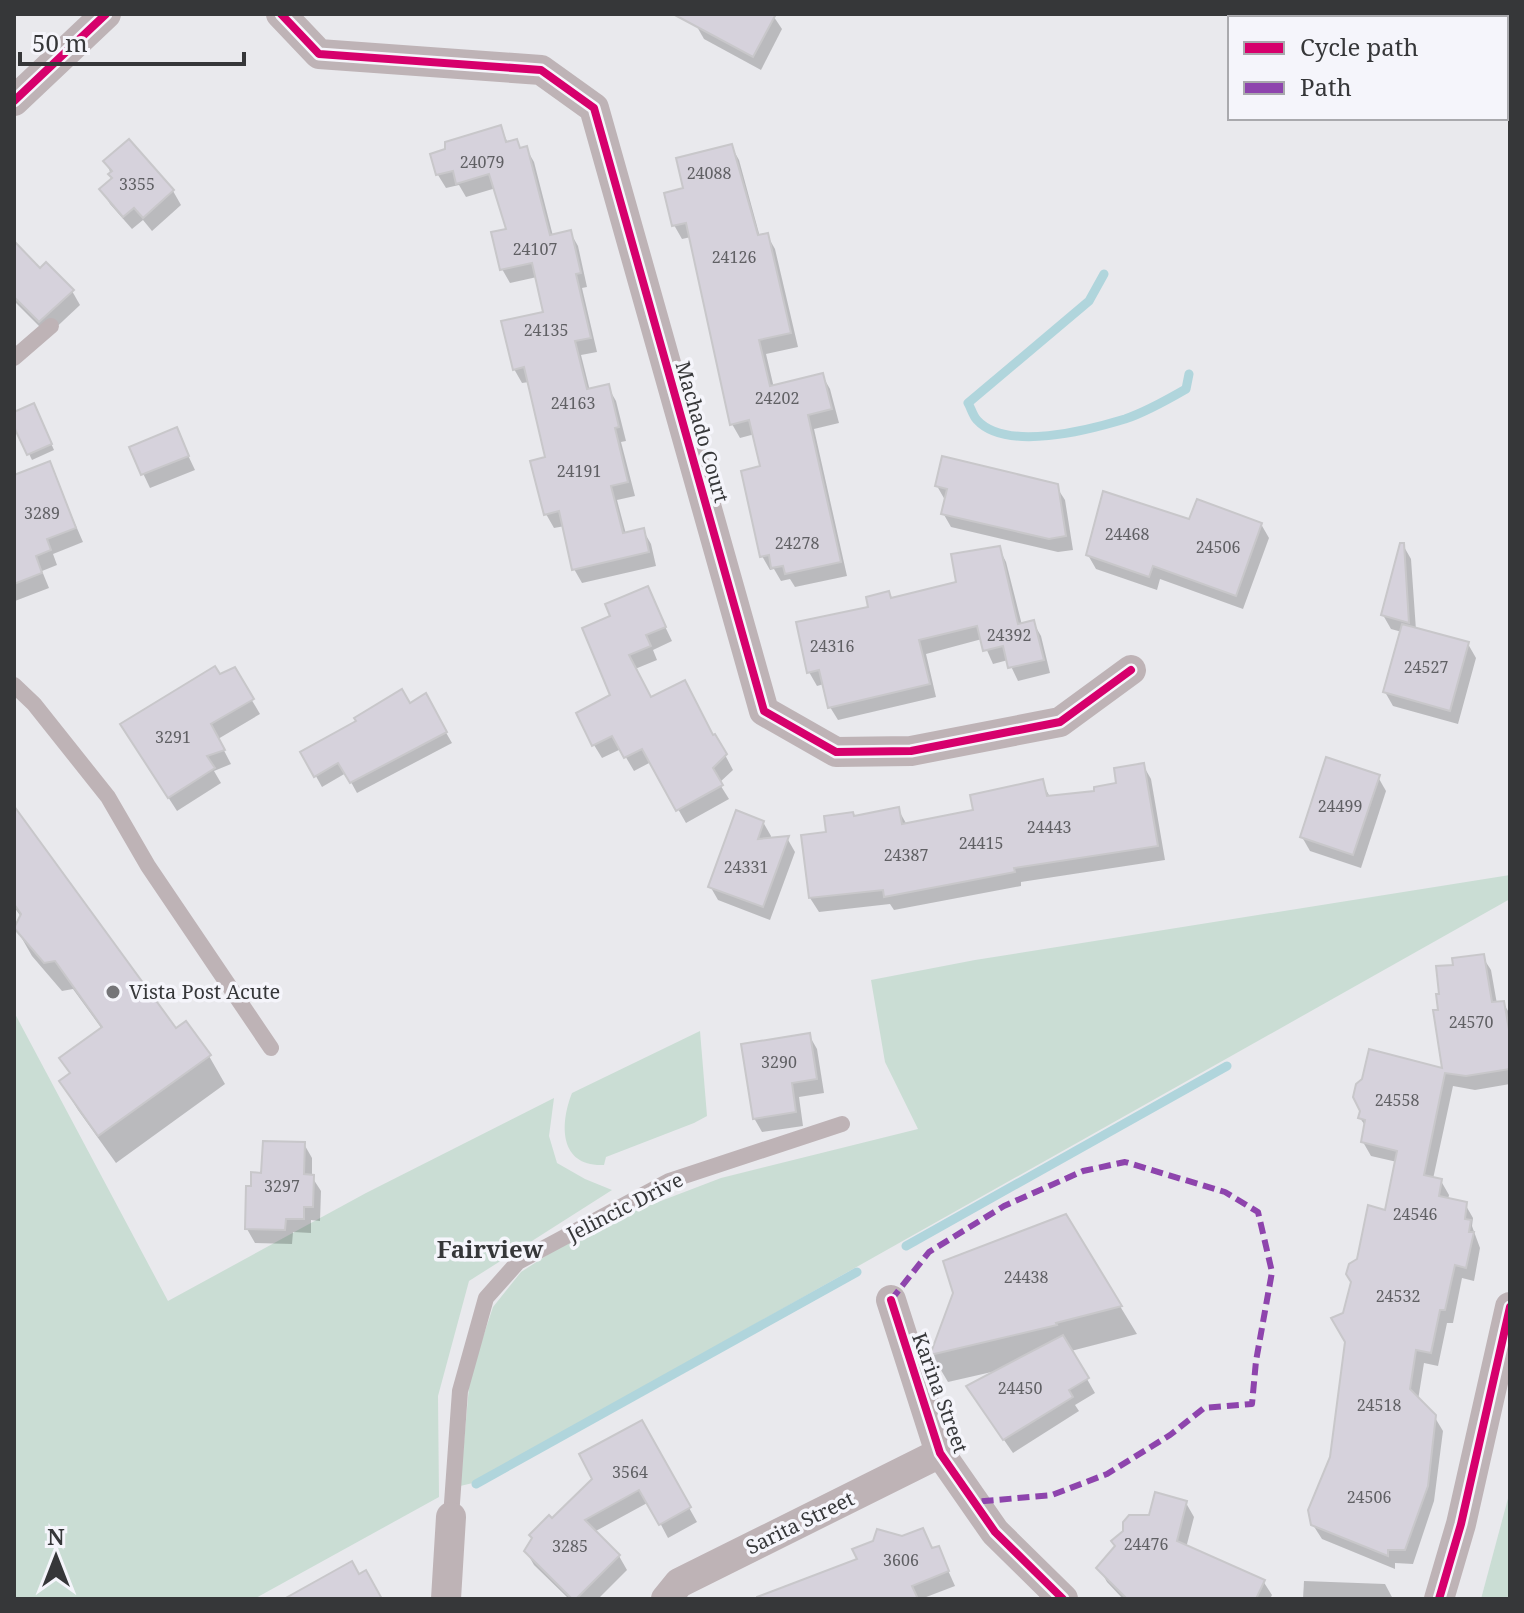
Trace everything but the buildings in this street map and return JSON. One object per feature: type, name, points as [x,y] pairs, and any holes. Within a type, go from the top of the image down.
[{"type":"street","points":[[14,101],[106,14]]},
{"type":"street","name":"Machado Court","points":[[281,14],[319,54],[541,70],[594,108],[764,711],[836,752],[911,751],[1060,722],[1131,670]]},
{"type":"street","name":"Karina Street","points":[[891,1300],[940,1453],[995,1532],[1063,1599]]},
{"type":"street","points":[[1439,1599],[1461,1524],[1510,1307]]},
{"type":"street","name":"Sarita Street","points":[[666,1599],[679,1583],[940,1453]]},
{"type":"street","name":"Jelincic Drive","points":[[446,1599],[451,1517]]},
{"type":"lane","points":[[14,358],[51,326]]},
{"type":"lane","points":[[14,685],[34,704],[108,797],[148,866],[271,1048]]},
{"type":"lane","name":"Jelincic Drive","points":[[451,1517],[460,1391],[486,1298],[518,1262],[669,1181],[842,1124]]},
{"type":"green space","points":[[1510,875],[1510,899],[473,1483],[460,1486],[470,1376],[493,1307],[521,1272],[558,1248],[619,1217],[721,1178],[918,1129],[885,1062],[871,980],[975,960]]},
{"type":"green space","points":[[14,1012],[168,1301],[366,1193],[554,1098],[549,1136],[557,1163],[612,1190],[469,1281],[438,1396],[439,1497],[254,1599],[14,1599]]},
{"type":"green space","points":[[700,1031],[707,1116],[606,1157],[604,1165],[589,1164],[571,1152],[565,1118],[572,1093]]},
{"type":"green space","points":[[1510,1491],[1510,1599],[1481,1599]]},
{"type":"waterway","points":[[1104,274],[1089,301],[968,403],[977,420],[990,430],[1007,435],[1027,437],[1070,433],[1149,409],[1186,389],[1189,374]]},
{"type":"waterway","points":[[906,1246],[1227,1066]]},
{"type":"waterway","points":[[476,1484],[857,1272]]},
{"type":"marked path","points":[[891,1300],[929,1252],[1004,1206],[1083,1171],[1125,1162],[1225,1192],[1258,1212],[1272,1272],[1256,1361],[1252,1404],[1204,1408],[1170,1435],[1107,1474],[1052,1495],[974,1502]]},
{"type":"cycle path","points":[[14,101],[106,14]]},
{"type":"cycle path","points":[[281,14],[319,54],[541,70],[594,108],[764,711],[836,752],[911,751],[1060,722],[1131,670]]},
{"type":"cycle path","points":[[891,1300],[940,1453],[995,1532],[1063,1599]]},
{"type":"cycle path","points":[[1439,1599],[1461,1524],[1510,1307]]},
{"type":"place","name":"Vista Post Acute","points":[[113,992]]},
{"type":"district","name":"Fairview","points":[[490,1250]]}]
